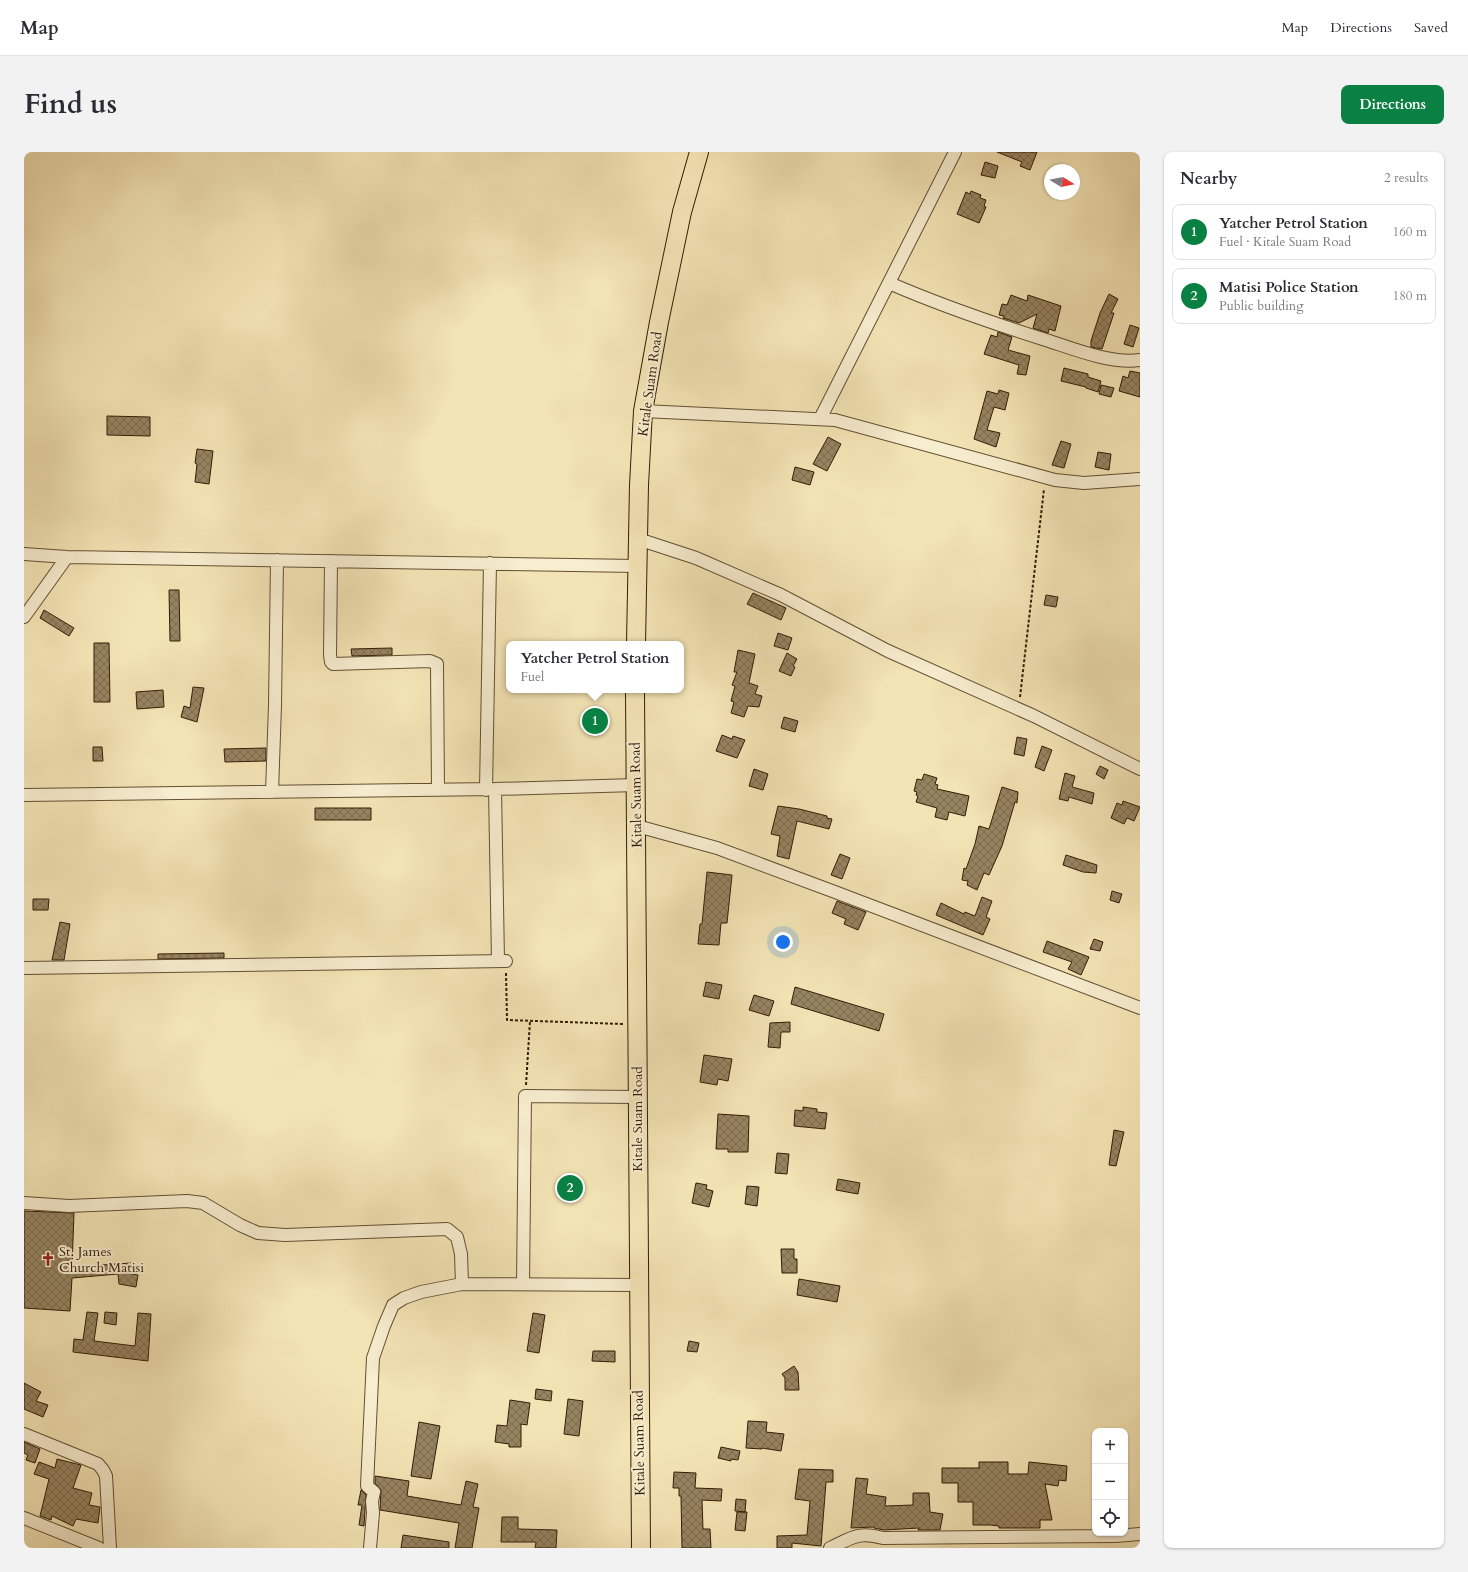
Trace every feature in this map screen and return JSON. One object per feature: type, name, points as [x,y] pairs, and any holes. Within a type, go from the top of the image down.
[{"type":"highway","name":"Kitale Suam Road","points":[[636,641],[637,566],[643,411],[659,322],[682,212],[699,152]]},
{"type":"highway","name":"Kitale Suam Road","points":[[635,693],[641,1548]]},
{"type":"street","points":[[820,419],[955,152]]},
{"type":"street","points":[[889,283],[975,317],[1077,350],[1130,362],[1140,360]]},
{"type":"street","points":[[643,411],[835,420],[1046,477],[1084,483],[1140,479]]},
{"type":"street","points":[[638,539],[696,558],[780,594],[888,651],[1019,709],[1140,769]]},
{"type":"street","points":[[24,554],[67,557],[637,566]]},
{"type":"street","points":[[24,617],[67,557]]},
{"type":"street","points":[[272,792],[277,560]]},
{"type":"street","points":[[331,561],[330,655],[331,662],[333,664],[430,661],[436,664],[438,790]]},
{"type":"street","points":[[24,968],[502,961],[491,790],[490,563]]},
{"type":"street","points":[[24,795],[491,790],[636,786]]},
{"type":"street","points":[[637,826],[717,848],[1140,1008]]},
{"type":"street","points":[[523,1284],[525,1096],[637,1097]]},
{"type":"street","points":[[24,1203],[69,1206],[192,1202],[203,1203],[240,1225],[258,1233],[285,1235],[447,1229],[457,1237],[461,1254],[462,1284]]},
{"type":"street","points":[[370,1548],[373,1513],[372,1501],[374,1492],[367,1486],[373,1358],[393,1305],[404,1298],[421,1292],[462,1284],[638,1285]]},
{"type":"street","points":[[24,1434],[98,1464],[103,1470],[106,1476],[110,1548]]},
{"type":"street","points":[[24,1518],[99,1548]]},
{"type":"street","points":[[830,1548],[858,1535],[870,1534],[883,1538],[1101,1536],[1140,1534]]},
{"type":"path","points":[[1019,709],[1046,477]]},
{"type":"path","points":[[502,961],[507,1020],[637,1025]]},
{"type":"path","points":[[525,1096],[530,1021]]},
{"type":"building","points":[[997,152],[1037,152],[1030,170],[1020,166],[1022,162]]},
{"type":"building","points":[[985,162],[998,166],[995,178],[981,175]]},
{"type":"building","points":[[971,191],[981,195],[980,198],[986,200],[984,206],[986,207],[979,223],[957,214],[966,192],[970,194]]},
{"type":"building","points":[[1109,294],[1118,299],[1111,313],[1114,313],[1102,349],[1091,347],[1091,341],[1100,313]]},
{"type":"building","points":[[1011,295],[1027,301],[1028,295],[1061,306],[1055,331],[1049,329],[1048,333],[1033,328],[1037,314],[1019,323],[1003,318],[1004,316],[999,315],[1002,304],[1007,305]]},
{"type":"building","points":[[1130,325],[1139,328],[1133,347],[1124,344]]},
{"type":"building","points":[[998,332],[1012,337],[1008,350],[1030,356],[1026,375],[1017,374],[1019,365],[984,354],[991,335],[997,337]]},
{"type":"building","points":[[1064,368],[1088,374],[1088,377],[1101,381],[1098,392],[1086,387],[1061,381]]},
{"type":"building","points":[[1130,371],[1140,373],[1140,397],[1119,391],[1123,376],[1128,378]]},
{"type":"building","points":[[1101,385],[1114,388],[1111,397],[1099,394]]},
{"type":"building","points":[[999,390],[1009,393],[1005,410],[994,407],[987,430],[1000,433],[996,447],[974,439],[987,391],[998,394]]},
{"type":"building","points":[[107,416],[150,417],[150,436],[107,435]]},
{"type":"building","points":[[828,437],[841,444],[827,471],[813,464]]},
{"type":"building","points":[[1061,441],[1071,444],[1064,468],[1052,465]]},
{"type":"building","points":[[197,449],[213,451],[209,484],[195,482]]},
{"type":"building","points":[[1098,452],[1111,454],[1109,470],[1095,467]]},
{"type":"building","points":[[795,467],[814,472],[810,485],[792,480]]},
{"type":"building","points":[[169,590],[179,590],[180,641],[170,641]]},
{"type":"building","points":[[753,593],[786,608],[781,620],[747,604]]},
{"type":"building","points":[[1046,595],[1058,597],[1056,607],[1044,605]]},
{"type":"building","points":[[44,610],[74,628],[69,636],[40,618]]},
{"type":"building","points":[[778,633],[792,638],[788,650],[774,646]]},
{"type":"building","points":[[94,643],[109,643],[110,702],[94,702]]},
{"type":"building","points":[[392,648],[392,655],[352,656],[351,649]]},
{"type":"building","points":[[738,650],[755,654],[749,683],[758,686],[755,694],[762,696],[759,707],[748,706],[744,717],[731,713],[734,702],[731,701],[735,686],[732,685],[737,672],[734,672]]},
{"type":"building","points":[[787,653],[797,659],[793,666],[795,667],[791,676],[779,671]]},
{"type":"building","points":[[193,687],[204,688],[197,722],[181,717],[184,706],[190,708]]},
{"type":"building","points":[[163,690],[164,707],[137,709],[136,692]]},
{"type":"building","points":[[784,717],[798,721],[795,732],[781,728]]},
{"type":"building","points":[[722,735],[732,739],[733,736],[745,740],[737,758],[716,751]]},
{"type":"building","points":[[1017,737],[1027,739],[1024,756],[1014,754]]},
{"type":"building","points":[[1042,746],[1052,750],[1044,771],[1035,767]]},
{"type":"building","points":[[93,747],[102,747],[103,761],[93,761]]},
{"type":"building","points":[[266,748],[266,761],[225,762],[224,749]]},
{"type":"building","points":[[1100,766],[1108,770],[1104,779],[1096,774]]},
{"type":"building","points":[[754,769],[768,774],[763,790],[749,786]]},
{"type":"building","points":[[1065,773],[1075,776],[1072,787],[1094,793],[1092,804],[1069,797],[1068,801],[1059,799]]},
{"type":"building","points":[[924,774],[937,778],[935,784],[938,785],[937,789],[969,796],[965,816],[949,812],[947,820],[935,817],[937,808],[916,802],[918,796],[916,795],[917,792],[914,791],[917,779],[922,780]]},
{"type":"building","points":[[1002,787],[1018,792],[1017,803],[1015,802],[1002,846],[989,875],[984,873],[977,890],[967,885],[968,881],[962,880],[964,868],[966,869],[975,844],[979,826],[989,829]]},
{"type":"building","points":[[1123,801],[1140,807],[1134,821],[1127,818],[1124,824],[1111,818],[1117,803],[1122,805]]},
{"type":"building","points":[[778,806],[799,809],[827,816],[827,818],[832,819],[829,829],[797,821],[789,859],[777,856],[780,836],[771,834]]},
{"type":"building","points":[[315,808],[371,808],[371,820],[315,820]]},
{"type":"building","points":[[840,854],[850,858],[842,879],[831,875]]},
{"type":"building","points":[[1066,855],[1097,865],[1096,873],[1083,872],[1063,865]]},
{"type":"building","points":[[707,872],[732,875],[727,923],[721,923],[719,945],[698,944],[700,924],[702,924]]},
{"type":"building","points":[[1112,891],[1122,894],[1119,903],[1110,900]]},
{"type":"building","points":[[982,897],[992,901],[986,917],[990,919],[983,935],[936,915],[941,903],[964,914],[965,912],[975,916]]},
{"type":"building","points":[[33,899],[49,899],[48,910],[33,910]]},
{"type":"building","points":[[837,901],[866,912],[858,930],[844,924],[846,919],[832,913]]},
{"type":"building","points":[[60,922],[70,924],[64,960],[52,960]]},
{"type":"building","points":[[1094,939],[1103,942],[1100,951],[1090,949]]},
{"type":"building","points":[[1047,941],[1089,957],[1081,975],[1068,969],[1072,962],[1043,952]]},
{"type":"building","points":[[224,953],[224,958],[158,959],[158,954]]},
{"type":"building","points":[[706,982],[722,985],[719,999],[703,996]]},
{"type":"building","points":[[795,987],[884,1014],[879,1031],[791,1004]]},
{"type":"building","points":[[754,995],[774,1001],[769,1016],[749,1010]]},
{"type":"building","points":[[790,1022],[790,1032],[781,1032],[780,1048],[768,1047],[770,1023]]},
{"type":"building","points":[[704,1055],[732,1059],[728,1081],[718,1079],[717,1085],[700,1082]]},
{"type":"building","points":[[803,1107],[817,1109],[817,1112],[827,1113],[825,1129],[794,1126],[795,1110],[803,1111]]},
{"type":"building","points":[[718,1114],[749,1116],[748,1152],[728,1152],[728,1149],[716,1149]]},
{"type":"building","points":[[1114,1130],[1124,1132],[1116,1166],[1109,1165]]},
{"type":"building","points":[[777,1153],[789,1154],[787,1174],[775,1173]]},
{"type":"building","points":[[838,1179],[860,1183],[858,1194],[836,1190]]},
{"type":"building","points":[[696,1183],[707,1185],[706,1189],[713,1191],[709,1207],[692,1203]]},
{"type":"building","points":[[747,1186],[759,1187],[757,1206],[745,1204]]},
{"type":"building","name":"St. James Church Matisi","points":[[24,1211],[74,1213],[72,1267],[131,1263],[132,1274],[138,1275],[136,1287],[119,1284],[118,1274],[72,1278],[70,1311],[24,1308]]},
{"type":"building","points":[[781,1249],[794,1249],[794,1259],[797,1259],[797,1273],[782,1273]]},
{"type":"building","points":[[799,1279],[840,1286],[837,1302],[797,1295]]},
{"type":"building","points":[[87,1312],[98,1313],[94,1341],[135,1346],[138,1313],[151,1314],[148,1361],[73,1352],[74,1339],[83,1340]]},
{"type":"building","points":[[105,1312],[117,1313],[116,1325],[104,1323]]},
{"type":"building","points":[[533,1313],[545,1315],[539,1353],[527,1351]]},
{"type":"building","points":[[689,1341],[699,1343],[697,1352],[687,1351]]},
{"type":"building","points":[[593,1351],[615,1351],[615,1362],[592,1361]]},
{"type":"building","points":[[794,1366],[798,1372],[799,1390],[785,1390],[785,1378],[782,1374]]},
{"type":"building","points":[[24,1383],[41,1392],[36,1401],[48,1405],[43,1417],[24,1409]]},
{"type":"building","points":[[536,1389],[552,1391],[551,1401],[535,1399]]},
{"type":"building","points":[[568,1399],[583,1401],[579,1436],[564,1434]]},
{"type":"building","points":[[510,1400],[530,1403],[527,1425],[521,1424],[521,1447],[509,1447],[509,1444],[495,1442],[497,1425],[507,1426]]},
{"type":"building","points":[[748,1421],[767,1422],[766,1432],[784,1434],[781,1451],[762,1448],[746,1448]]},
{"type":"building","points":[[419,1422],[440,1426],[431,1479],[411,1476]]},
{"type":"building","points":[[24,1442],[40,1449],[35,1463],[26,1460],[28,1455],[24,1453]]},
{"type":"building","points":[[721,1447],[740,1451],[738,1460],[731,1459],[731,1461],[718,1458]]},
{"type":"building","points":[[57,1459],[81,1465],[73,1488],[92,1493],[89,1505],[100,1507],[98,1523],[76,1519],[73,1526],[52,1516],[51,1520],[40,1516],[49,1479],[34,1474],[39,1462],[55,1468]]},
{"type":"building","points":[[979,1462],[1008,1462],[1008,1474],[1028,1474],[1029,1462],[1067,1466],[1066,1481],[1059,1480],[1058,1486],[1045,1484],[1052,1520],[1040,1520],[1040,1528],[999,1528],[999,1526],[973,1525],[973,1502],[958,1502],[958,1483],[942,1483],[942,1468],[979,1468]]},
{"type":"building","points":[[799,1469],[833,1470],[833,1482],[826,1482],[821,1546],[792,1543],[792,1548],[777,1548],[777,1536],[807,1535],[810,1501],[795,1499]]},
{"type":"building","points":[[674,1472],[696,1473],[695,1488],[722,1489],[721,1501],[702,1500],[703,1529],[710,1529],[711,1548],[682,1548],[681,1496],[679,1496],[679,1488],[673,1488]]},
{"type":"building","points":[[375,1476],[409,1481],[407,1496],[461,1505],[466,1481],[478,1484],[473,1507],[479,1508],[472,1548],[455,1548],[459,1523],[380,1510],[381,1490],[375,1483]]},
{"type":"building","points":[[856,1478],[868,1479],[866,1494],[886,1497],[885,1506],[913,1505],[913,1493],[929,1493],[930,1512],[943,1514],[940,1530],[918,1530],[919,1528],[884,1530],[874,1527],[851,1528]]},
{"type":"building","points":[[361,1490],[366,1495],[364,1526],[359,1525],[362,1505],[358,1505]]},
{"type":"building","points":[[736,1499],[746,1500],[745,1512],[735,1511]]},
{"type":"building","points":[[737,1512],[747,1512],[745,1531],[735,1530]]},
{"type":"building","points":[[502,1517],[518,1517],[518,1529],[557,1530],[556,1548],[535,1548],[536,1542],[501,1542]]},
{"type":"building","points":[[403,1535],[449,1542],[449,1548],[401,1548]]},
{"type":"place","name":"Yatcher Petrol Station","points":[[595,721]]},
{"type":"place","name":"Matisi Police Station","points":[[570,1188]]},
{"type":"place","name":"St. James Church Matisi","points":[[48,1259]]}]
